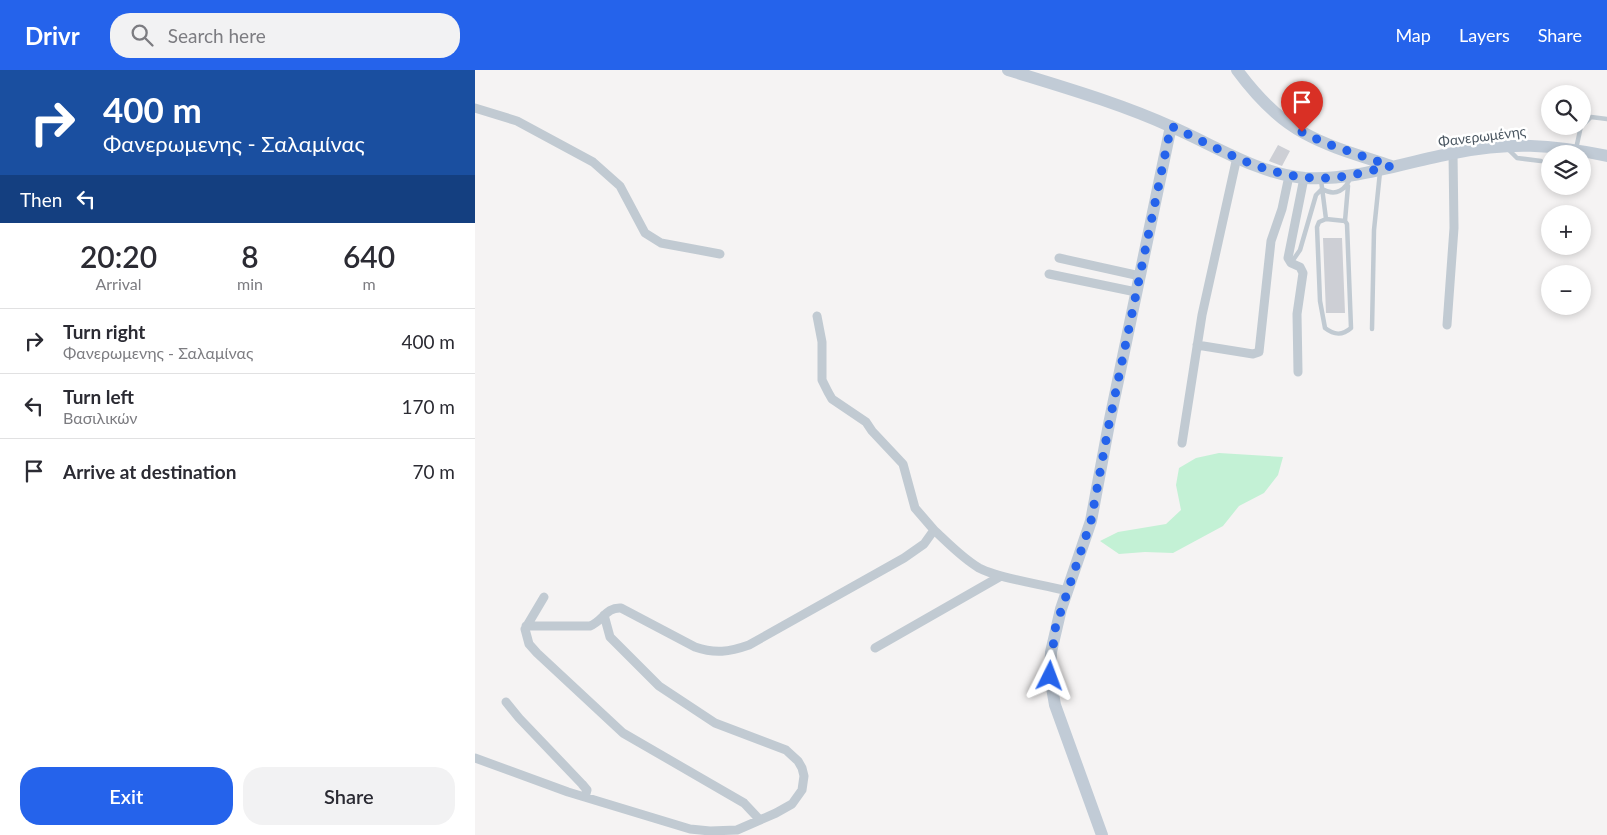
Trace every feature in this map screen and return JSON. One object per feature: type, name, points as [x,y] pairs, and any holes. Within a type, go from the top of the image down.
[{"type":"street","name":"Φανερωμένης","points":[[1008,70],[1112,103],[1171,126],[1237,157],[1289,176],[1304,178],[1321,184],[1349,180],[1386,167],[1453,153],[1505,146],[1541,145]]},
{"type":"street","points":[[1237,70],[1278,115],[1302,132],[1386,167]]},
{"type":"street","points":[[475,108],[517,121],[593,162],[620,186],[645,233],[661,242],[720,254]]},
{"type":"street","points":[[1102,835],[1052,689],[1051,652],[1055,629],[1091,521],[1171,126]]},
{"type":"street","name":"Φανερωμένης","points":[[1591,152],[1607,156]]},
{"type":"street","points":[[1447,326],[1454,228],[1453,153]]},
{"type":"street","points":[[1182,443],[1212,265],[1237,157]]},
{"type":"street","points":[[1197,345],[1253,354],[1259,352],[1271,241],[1282,209],[1289,176]]},
{"type":"street","points":[[1298,372],[1297,314],[1303,273],[1300,266],[1291,263],[1288,258],[1304,178]]},
{"type":"street","points":[[1059,258],[1140,276]]},
{"type":"street","points":[[1049,274],[1136,292]]},
{"type":"street","points":[[817,316],[822,342],[822,380],[828,392],[832,399],[866,422],[903,464],[915,508],[934,530],[953,549],[979,568],[1001,576],[1067,591]]},
{"type":"street","points":[[527,626],[585,627],[596,624],[609,609],[621,608],[695,647],[705,651],[729,652],[749,645],[904,558],[924,544],[934,530]]},
{"type":"street","points":[[875,648],[1001,576]]},
{"type":"street","points":[[544,597],[527,626],[529,644],[537,653],[623,733],[744,803],[759,819]]},
{"type":"street","points":[[475,758],[585,797],[690,829],[710,832],[742,828],[792,804],[802,790],[804,776],[798,761],[786,750],[715,723],[659,686],[610,636],[604,615]]},
{"type":"street","points":[[506,702],[587,790],[585,797]]},
{"type":"lane","points":[[1591,117],[1607,119]]},
{"type":"lane","points":[[1505,146],[1517,158],[1541,161]]},
{"type":"lane","points":[[1372,329],[1374,230],[1386,167]]},
{"type":"lane","points":[[1345,221],[1326,219],[1319,222],[1317,227],[1321,301],[1325,328],[1337,334],[1345,333],[1351,328],[1345,221],[1349,180]]},
{"type":"lane","points":[[1321,184],[1326,219]]},
{"type":"lane","points":[[1291,263],[1300,250],[1308,227],[1313,203],[1321,184]]},
{"type":"green space","points":[[1219,453],[1283,457],[1278,475],[1264,493],[1239,506],[1223,526],[1173,553],[1145,552],[1119,554],[1100,541],[1118,532],[1166,524],[1181,510],[1176,485],[1179,468],[1196,458]]},
{"type":"building","points":[[1278,145],[1290,151],[1282,166],[1269,161]]},
{"type":"building","points":[[1323,238],[1342,238],[1345,313],[1326,313]]},
{"type":"route","points":[[1050,676],[1051,652],[1055,629],[1082,553],[1091,521],[1129,323],[1171,126],[1251,163],[1289,176],[1321,178],[1391,166],[1325,143],[1302,132]]}]
